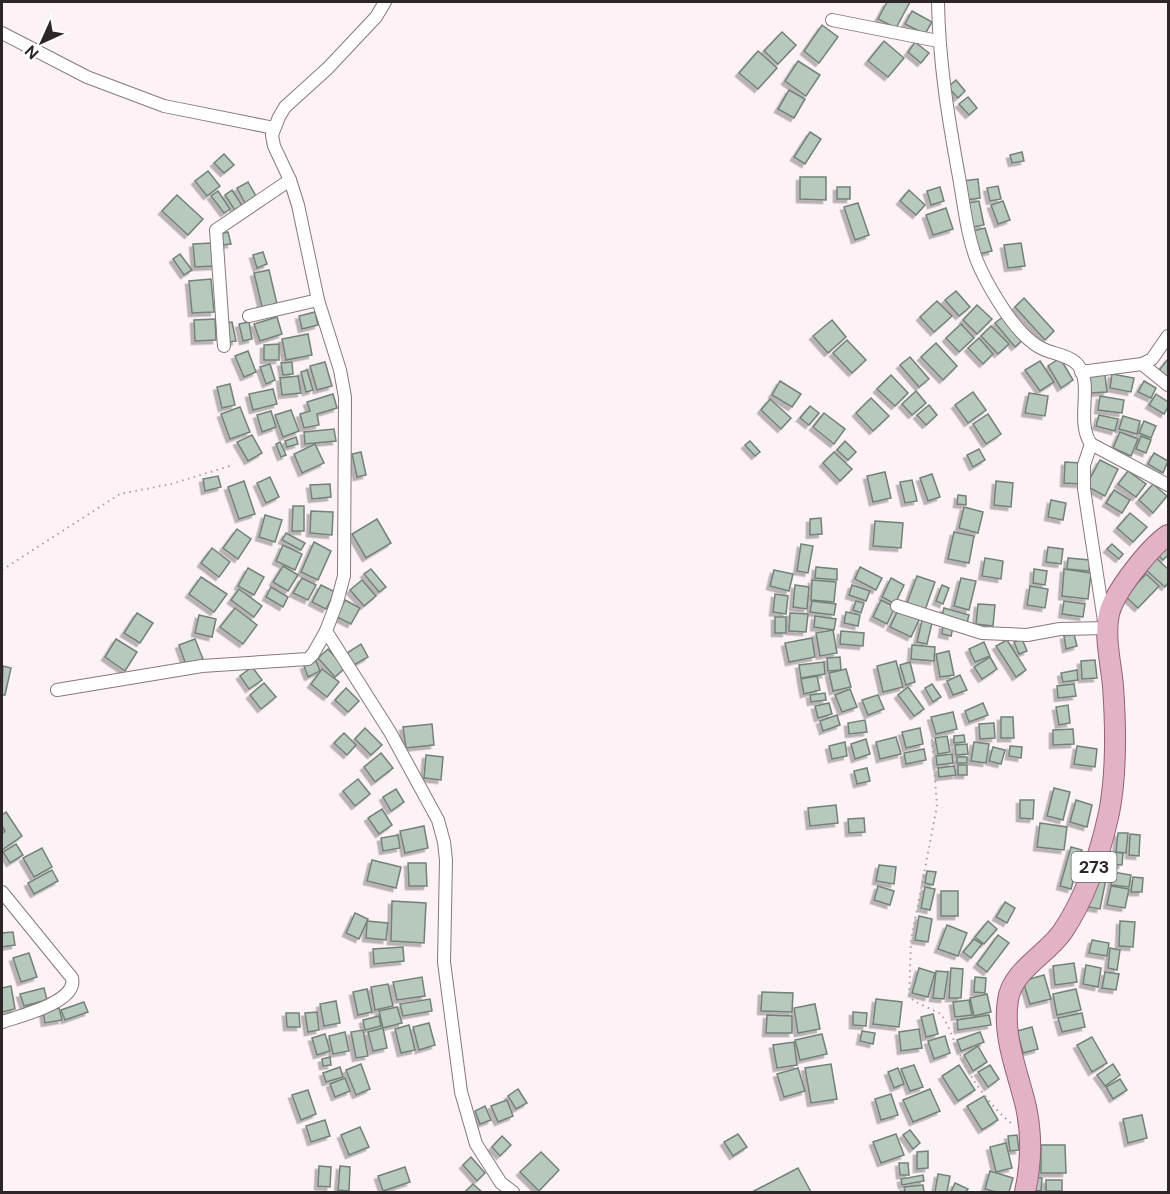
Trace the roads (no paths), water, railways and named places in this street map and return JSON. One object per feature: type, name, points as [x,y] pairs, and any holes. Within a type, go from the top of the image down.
[{"type":"main road","name":"273","points":[[1025,1192],[1030,1135],[1026,1106],[1008,1038],[1008,998],[1015,982],[1056,940],[1077,907],[1093,872],[1111,800],[1115,756],[1114,699],[1106,628],[1110,610],[1122,589],[1148,554],[1168,535]]},
{"type":"street","points":[[57,690],[202,666],[308,659],[326,631],[344,576],[345,397],[340,370],[318,300],[302,222],[290,180],[274,146],[272,135],[285,107],[328,68],[376,17],[385,2]]},
{"type":"street","points":[[938,2],[938,41],[947,112],[968,229],[976,259],[985,280],[1022,334],[1040,348],[1079,366],[1084,384],[1083,423],[1086,436],[1091,444],[1168,485]]},
{"type":"street","points":[[832,20],[938,41]]},
{"type":"street","points":[[2,33],[87,77],[164,106],[274,128]]},
{"type":"street","points":[[224,346],[216,230],[290,180]]},
{"type":"street","points":[[249,316],[318,300]]},
{"type":"street","points":[[1081,372],[1142,364],[1152,359],[1168,336]]},
{"type":"street","points":[[1142,364],[1168,385]]},
{"type":"street","points":[[897,606],[982,633],[1027,635],[1060,629],[1106,628],[1084,489],[1084,465],[1091,444]]},
{"type":"street","points":[[326,631],[390,732],[438,820],[446,861],[444,962],[461,1092],[476,1144],[501,1183],[513,1192]]},
{"type":"street","points":[[2,892],[72,978],[74,984],[62,998],[41,1009],[2,1022]]}]
